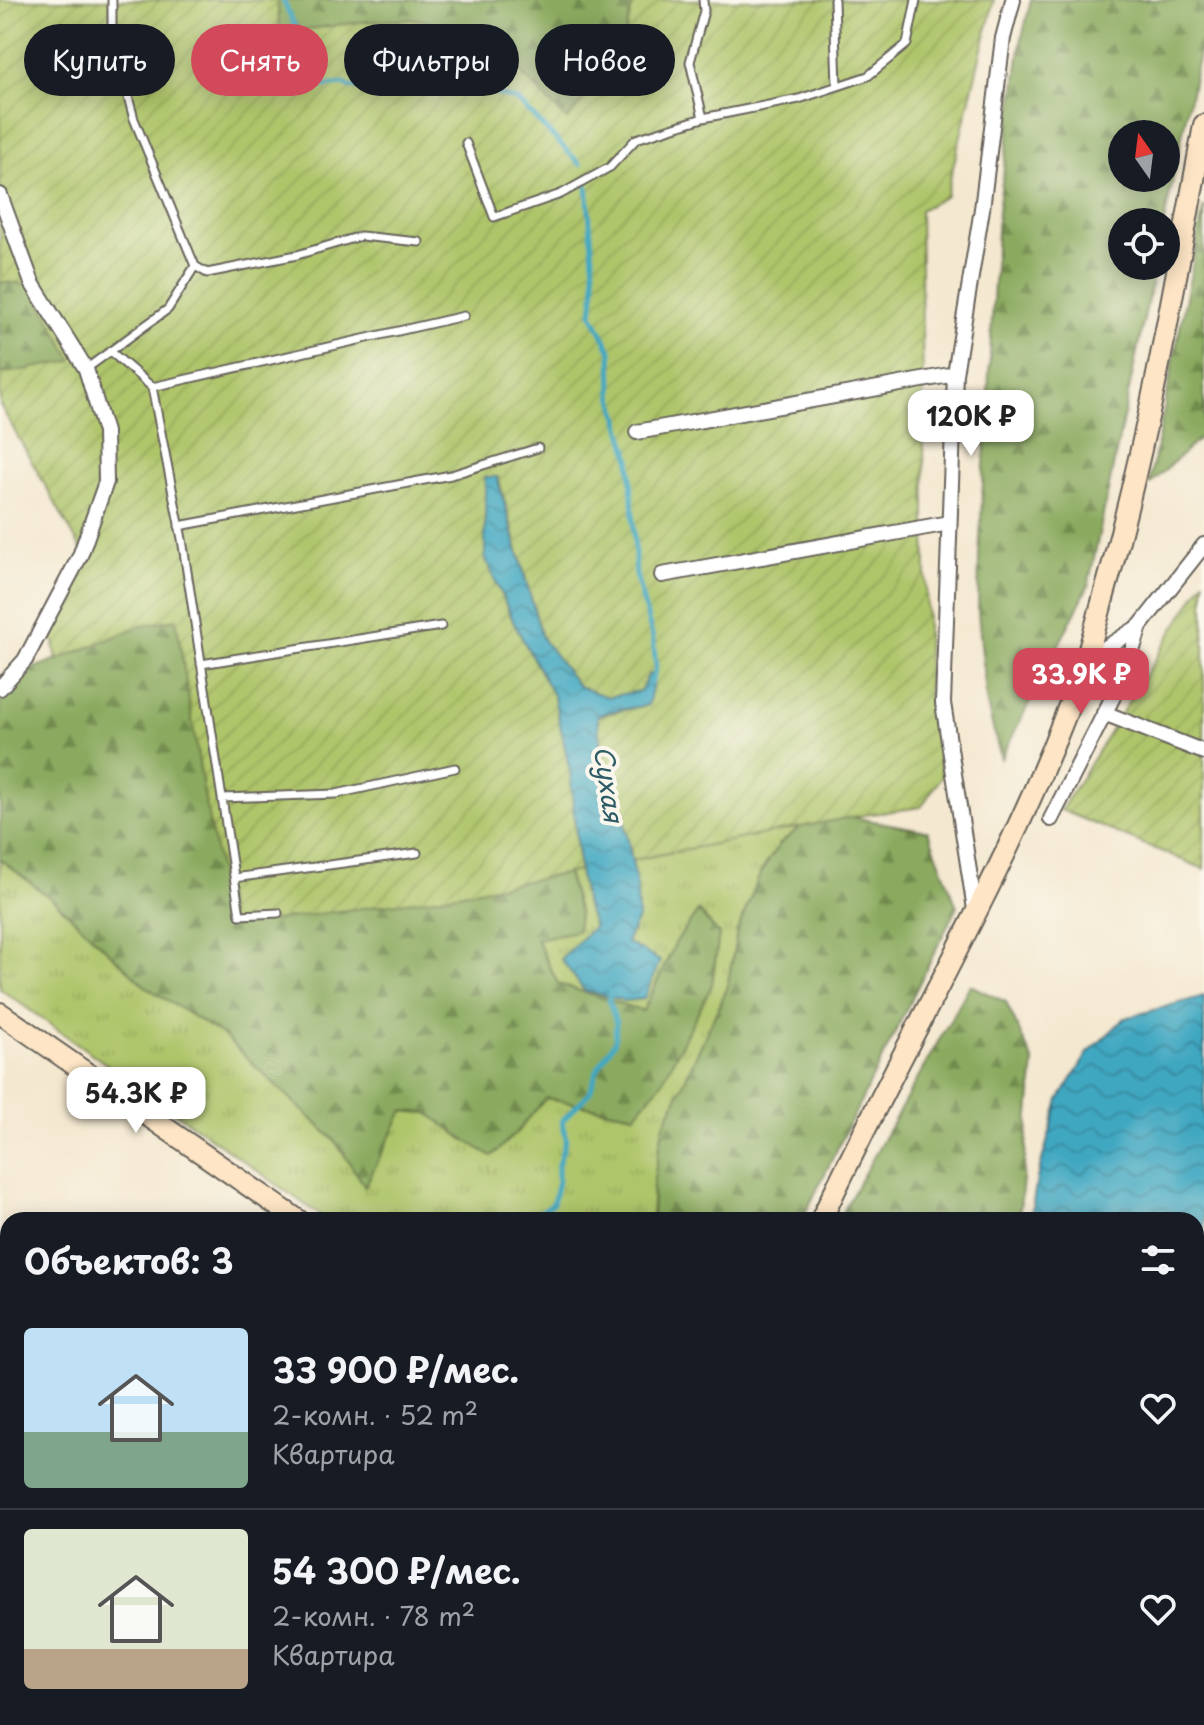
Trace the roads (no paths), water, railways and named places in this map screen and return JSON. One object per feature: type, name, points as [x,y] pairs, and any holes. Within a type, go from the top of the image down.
[{"type":"main road","points":[[825,1212],[976,916],[1036,787],[1085,661],[1130,502],[1204,125]]},
{"type":"main road","points":[[1,1017],[286,1212]]},
{"type":"street","points":[[976,916],[943,703],[955,374],[982,209],[1003,38],[1013,0]]},
{"type":"street","points":[[0,195],[32,283],[86,369],[105,432],[106,482],[80,556],[25,660],[0,688]]},
{"type":"street","points":[[637,432],[955,374]]},
{"type":"street","points":[[662,575],[949,523]]},
{"type":"street","points":[[1085,661],[1140,626],[1204,545]]},
{"type":"street","points":[[1051,819],[1125,673],[1140,626]]},
{"type":"street","points":[[1104,713],[1204,752]]},
{"type":"lane","points":[[112,0],[112,38],[134,119],[195,266],[207,273],[297,255],[361,236],[419,242]]},
{"type":"lane","points":[[703,0],[704,11],[690,62],[703,118]]},
{"type":"lane","points":[[834,0],[837,86]]},
{"type":"lane","points":[[466,143],[494,217],[561,194],[610,167],[636,139],[703,118],[799,99],[868,76],[907,44],[916,0]]},
{"type":"lane","points":[[86,369],[168,309],[195,266]]},
{"type":"lane","points":[[152,387],[464,316]]},
{"type":"lane","points":[[110,351],[152,387],[179,526],[240,915],[278,913]]},
{"type":"lane","points":[[179,526],[451,475],[538,448]]},
{"type":"lane","points":[[201,664],[441,626]]},
{"type":"lane","points":[[222,798],[336,794],[455,768]]},
{"type":"lane","points":[[234,878],[417,853]]},
{"type":"water","points":[[485,477],[497,477],[542,638],[578,686],[607,697],[640,691],[649,674],[655,676],[648,705],[597,716],[603,767],[623,815],[637,887],[638,919],[626,942],[660,961],[644,999],[625,1001],[584,990],[561,959],[594,926],[580,876],[570,771],[554,697],[514,623],[485,557]]},
{"type":"water","points":[[1204,996],[1204,1212],[1031,1212],[1037,1178],[1059,1100],[1088,1053],[1125,1018]]},
{"type":"waterway","name":"Сухая","points":[[283,0],[322,86],[345,84],[406,94],[439,89],[491,92],[518,101],[580,164]]},
{"type":"waterway","name":"Сухая","points":[[587,185],[595,285],[592,314],[611,351],[612,395],[630,459],[636,575],[653,639],[656,667],[652,682]]},
{"type":"waterway","name":"Сухая","points":[[541,1212],[553,1203],[558,1165],[566,1139],[562,1121],[590,1092],[597,1070],[615,1041],[616,1023],[609,991]]}]
